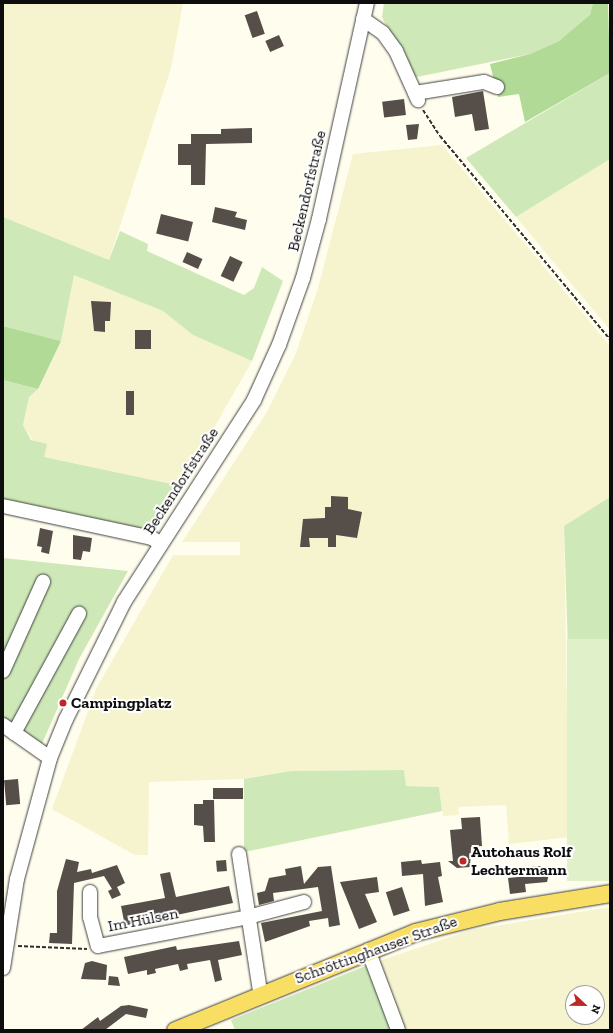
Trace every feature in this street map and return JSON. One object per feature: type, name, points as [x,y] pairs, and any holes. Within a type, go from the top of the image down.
[{"type":"main road","name":"Schröttinghauser Straße","points":[[174,1030],[260,992],[368,950],[458,920],[610,893]]},
{"type":"street","name":"Beckendorfstraße","points":[[3,968],[17,879],[50,758],[92,662],[124,602],[254,400],[279,345],[303,278],[319,220],[367,3]]},
{"type":"street","points":[[363,19],[383,33],[396,51],[416,97],[484,82],[497,87]]},
{"type":"street","points":[[3,506],[152,538],[161,544]]},
{"type":"street","points":[[3,671],[43,582]]},
{"type":"street","points":[[14,733],[79,614]]},
{"type":"street","points":[[3,725],[50,758]]},
{"type":"street","points":[[239,854],[260,992]]},
{"type":"street","name":"Im Hülsen","points":[[90,892],[90,917],[98,946],[248,917],[304,902]]},
{"type":"street","points":[[368,950],[398,1030]]},
{"type":"path","points":[[416,97],[440,136],[610,339]]},
{"type":"path","points":[[7,944],[77,951],[98,946]]},
{"type":"green space","points":[[3,3],[183,3],[171,68],[109,260],[3,217]]},
{"type":"green space","points":[[384,3],[593,3],[590,15],[579,26],[559,41],[530,54],[412,78],[382,17]]},
{"type":"green space","points":[[593,3],[608,3],[610,73],[525,122],[519,94],[498,97],[490,64],[530,54],[559,41],[590,15]]},
{"type":"green space","points":[[610,73],[610,159],[516,217],[466,158]]},
{"type":"green space","points":[[442,145],[610,346],[610,497],[564,526],[569,837],[509,844],[506,805],[458,807],[459,815],[443,816],[439,787],[406,786],[404,770],[291,771],[244,779],[149,782],[148,855],[135,855],[52,809],[97,687],[173,555],[240,555],[240,542],[182,542],[267,412],[296,353],[318,288],[353,154]]},
{"type":"green space","points":[[610,159],[610,330],[516,217]]},
{"type":"green space","points":[[3,217],[109,260],[120,231],[148,244],[147,251],[244,295],[254,288],[262,267],[283,281],[252,361],[193,335],[163,311],[74,275],[61,341],[3,326]]},
{"type":"green space","points":[[73,274],[163,311],[193,335],[252,361],[181,486],[44,457],[23,425],[29,397],[38,389],[61,341]]},
{"type":"green space","points":[[3,326],[61,341],[38,389],[3,380]]},
{"type":"green space","points":[[3,380],[38,389],[29,397],[23,425],[31,440],[47,444],[44,457],[181,486],[151,533],[3,503]]},
{"type":"green space","points":[[610,497],[610,639],[568,650],[564,526]]},
{"type":"green space","points":[[3,558],[128,571],[79,659],[41,746],[3,722]]},
{"type":"green space","points":[[567,639],[610,639],[610,881],[567,881]]},
{"type":"green space","points":[[404,770],[406,786],[439,787],[442,811],[244,852],[244,779],[291,771]]},
{"type":"green space","points":[[610,907],[610,1030],[402,1030],[376,962],[471,930]]},
{"type":"green space","points":[[368,965],[392,1030],[235,1030],[231,1020]]},
{"type":"building","points":[[257,11],[265,34],[253,38],[245,15]]},
{"type":"building","points":[[279,35],[284,46],[270,52],[265,41]]},
{"type":"building","points":[[483,91],[489,129],[475,131],[472,114],[455,117],[452,97]]},
{"type":"building","points":[[404,99],[406,115],[384,118],[382,102]]},
{"type":"building","points":[[419,124],[417,139],[408,140],[406,125]]},
{"type":"building","points":[[252,128],[252,143],[206,144],[205,185],[191,185],[191,165],[178,165],[178,144],[191,144],[191,134],[221,134],[221,129]]},
{"type":"building","points":[[215,207],[237,212],[235,217],[247,220],[245,230],[212,222]]},
{"type":"building","points":[[161,214],[193,222],[188,241],[156,233]]},
{"type":"building","points":[[187,252],[203,259],[198,269],[183,262]]},
{"type":"building","points":[[230,256],[243,262],[233,282],[221,276]]},
{"type":"building","points":[[91,301],[111,302],[110,321],[105,321],[105,332],[94,331]]},
{"type":"building","points":[[135,330],[151,330],[151,349],[135,349]]},
{"type":"building","points":[[126,391],[134,391],[134,415],[126,415]]},
{"type":"building","points":[[331,496],[348,497],[348,509],[362,512],[357,538],[336,535],[336,547],[328,547],[328,538],[309,538],[310,547],[300,547],[303,519],[325,518],[325,507],[331,507]]},
{"type":"building","points":[[40,528],[53,531],[49,554],[41,552],[42,547],[37,546]]},
{"type":"building","points":[[73,535],[92,538],[90,552],[83,551],[81,560],[73,559]]},
{"type":"building","points":[[18,779],[20,804],[6,805],[4,780]]},
{"type":"building","points":[[213,788],[243,788],[243,799],[213,799]]},
{"type":"building","points":[[203,800],[214,800],[215,842],[204,842],[203,826],[194,825],[194,804],[203,804]]},
{"type":"building","points":[[480,817],[482,846],[471,847],[470,867],[457,868],[448,861],[453,861],[450,830],[462,829],[461,818]]},
{"type":"building","points":[[66,859],[79,862],[77,872],[91,869],[92,873],[117,865],[125,883],[117,887],[121,895],[112,899],[108,891],[112,889],[104,876],[74,883],[72,944],[49,943],[50,933],[57,933],[57,891]]},
{"type":"building","points":[[226,860],[227,871],[217,872],[216,861]]},
{"type":"building","points":[[421,860],[422,864],[440,862],[442,876],[438,877],[443,902],[425,906],[423,874],[402,876],[401,862]]},
{"type":"building","points":[[301,866],[304,884],[318,867],[331,866],[340,925],[329,927],[328,918],[309,921],[310,926],[265,942],[261,923],[322,911],[318,887],[273,893],[274,901],[259,905],[257,893],[265,891],[269,878],[286,875],[285,869]]},
{"type":"building","points":[[540,866],[549,874],[547,882],[525,884],[526,892],[510,894],[508,878],[528,876],[527,867]]},
{"type":"building","points":[[170,872],[176,897],[229,886],[233,903],[125,926],[121,906],[165,898],[160,874]]},
{"type":"building","points":[[377,877],[379,892],[365,894],[377,922],[359,929],[340,882]]},
{"type":"building","points":[[402,887],[410,911],[394,916],[386,892]]},
{"type":"building","points":[[239,941],[242,955],[218,960],[222,980],[215,982],[210,960],[187,964],[188,969],[180,971],[178,964],[155,969],[156,973],[147,975],[147,970],[128,974],[124,957],[176,946],[177,950]]},
{"type":"building","points":[[92,961],[107,965],[106,980],[81,979],[85,963]]},
{"type":"building","points":[[109,976],[118,977],[120,986],[108,985]]},
{"type":"building","points":[[129,1005],[148,1009],[146,1018],[126,1014],[105,1030],[81,1030],[98,1017],[100,1021],[121,1006]]},
{"type":"place","name":"Campingplatz","points":[[63,703]]},
{"type":"place","name":"Autohaus Rolf Lechtermann","points":[[463,861]]}]
